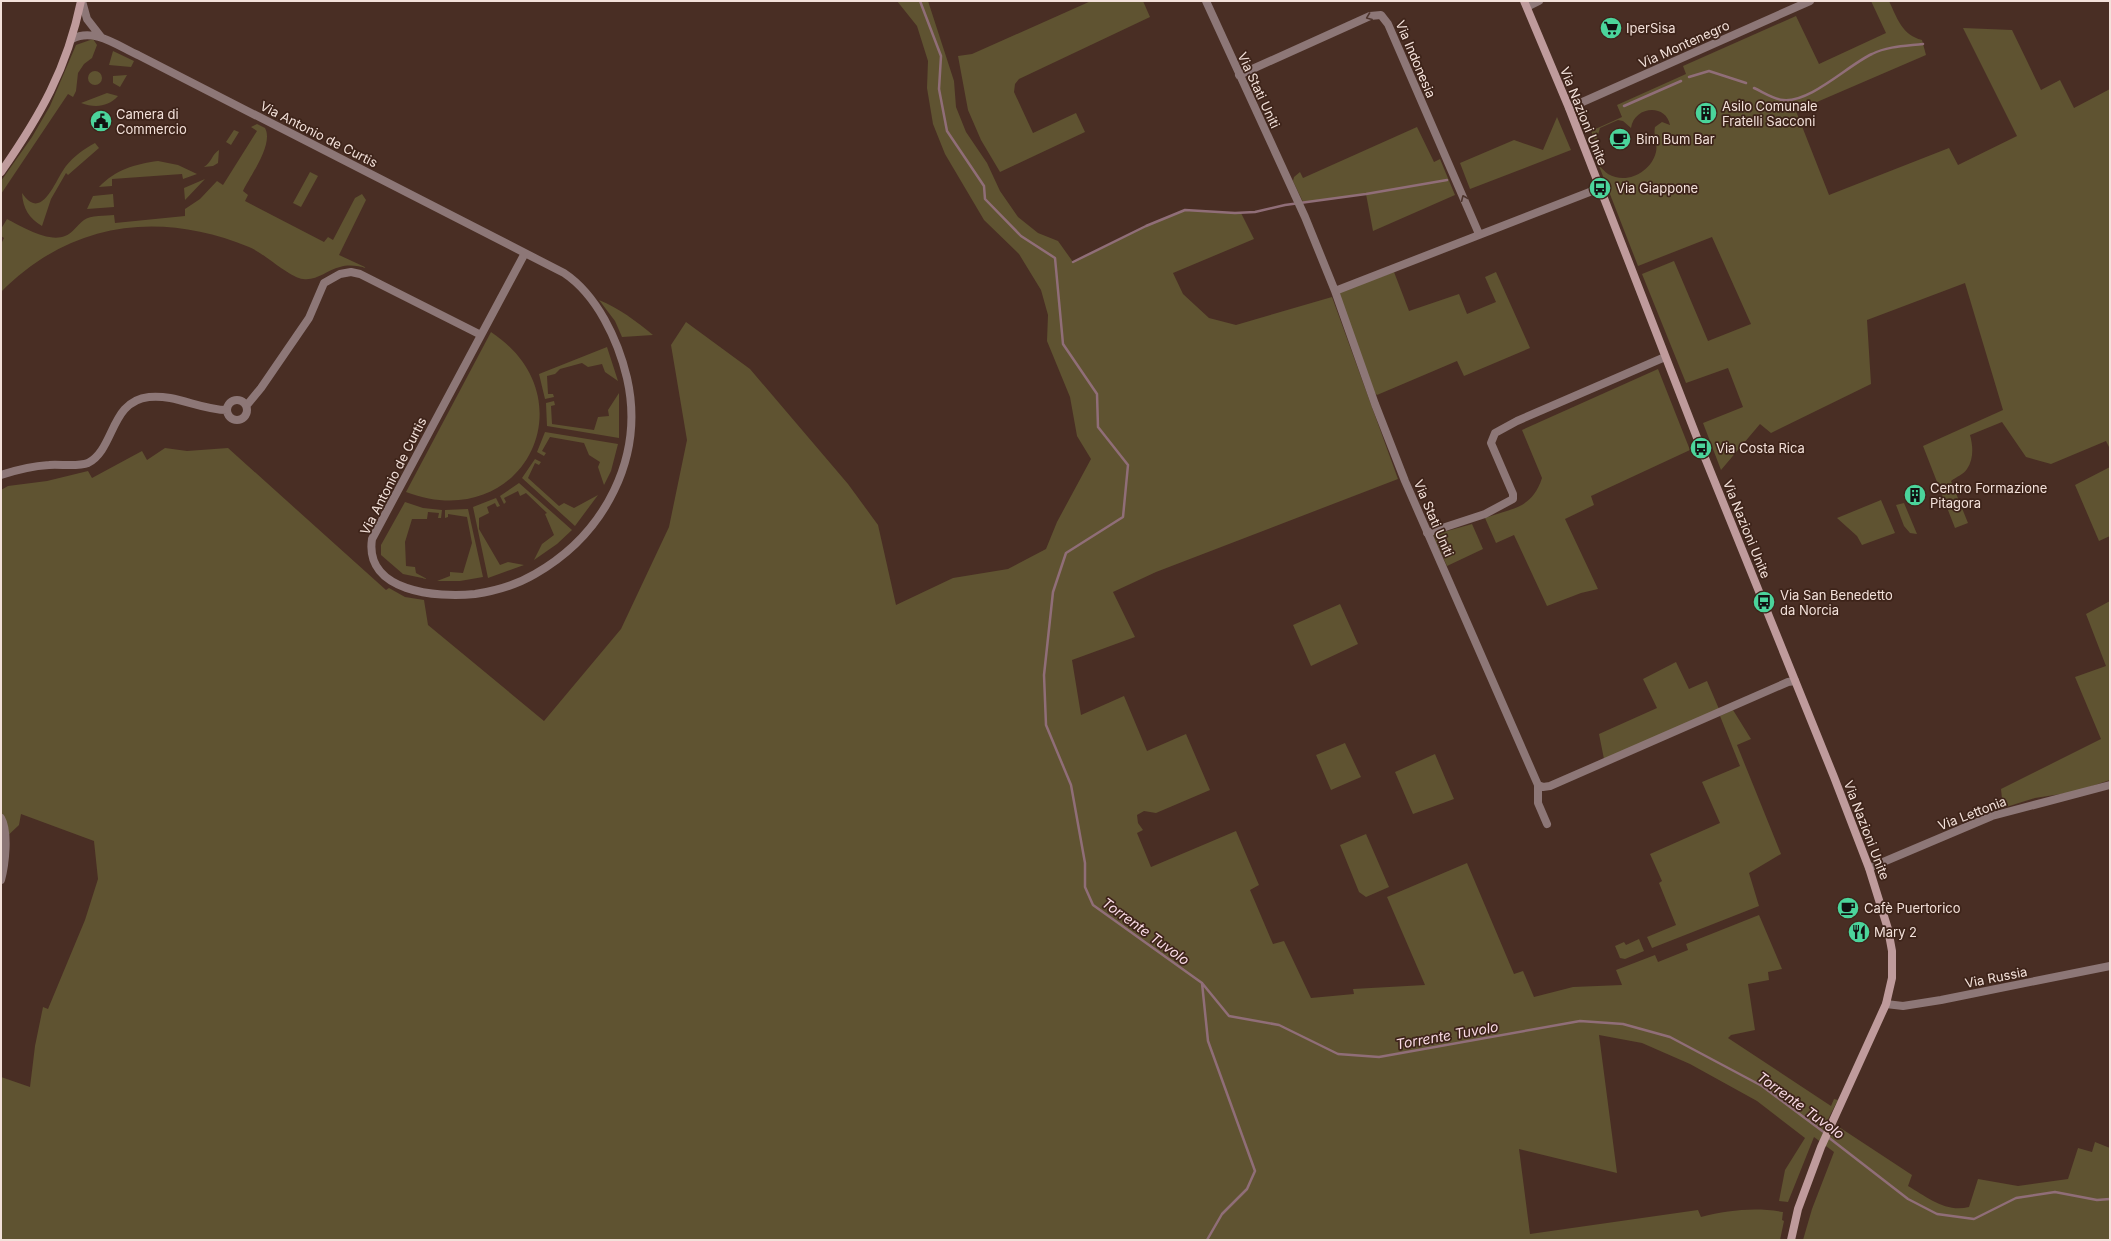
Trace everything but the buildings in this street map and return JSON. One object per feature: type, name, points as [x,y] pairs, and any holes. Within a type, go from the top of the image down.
[{"type":"street","points":[[82,1],[86,18],[102,38]]},
{"type":"street","points":[[1,172],[41,112],[60,71],[72,39],[82,1]]},
{"type":"street","name":"Via Stati Uniti","points":[[1206,1],[1305,217],[1335,291],[1375,404],[1427,533],[1538,785],[1538,803],[1547,824]]},
{"type":"street","points":[[1525,4],[1539,1]]},
{"type":"street","name":"Via Montenegro","points":[[1569,108],[1810,1]]},
{"type":"street","name":"Via Nazioni Unite","points":[[1525,4],[1569,108],[1665,357],[1869,868],[1885,916],[1892,951],[1892,978],[1886,1004],[1821,1147],[1798,1209],[1791,1240]]},
{"type":"street","name":"Via Indonesia","points":[[1239,74],[1370,16],[1381,15],[1388,24],[1479,234]]},
{"type":"street","points":[[72,39],[84,34],[102,38]]},
{"type":"street","name":"Via Antonio de Curtis","points":[[102,38],[525,253],[576,281],[586,293],[614,339],[624,363],[632,405],[630,444],[619,482],[594,525],[582,538],[534,575],[506,586],[475,594],[435,593],[404,588],[390,580],[373,562],[370,551],[372,539],[525,253]]},
{"type":"street","points":[[1335,291],[1600,188]]},
{"type":"street","points":[[247,405],[242,400],[236,399],[230,402],[227,410],[231,418],[241,420],[247,414],[247,405],[262,388],[309,318],[324,283],[340,274],[351,272],[360,274],[481,335]]},
{"type":"street","points":[[1427,533],[1485,514],[1513,499],[1513,494],[1491,443],[1495,433],[1517,421],[1665,357]]},
{"type":"street","points":[[1,475],[48,465],[87,463],[94,458],[101,449],[122,412],[129,405],[142,398],[164,397],[215,410],[227,410]]},
{"type":"street","points":[[1538,785],[1542,787],[1550,786],[1788,682],[1795,681]]},
{"type":"street","name":"Via Lettonia","points":[[1869,868],[1992,816],[2110,785]]},
{"type":"street","points":[[1538,803],[1550,786]]},
{"type":"street","points":[[1,818],[3,821],[5,843],[4,867],[1,880]]},
{"type":"street","name":"Via Russia","points":[[1886,1004],[1904,1006],[1942,1000],[2110,966]]},
{"type":"shaded area","points":[[897,1],[928,1],[954,81],[956,107],[966,132],[987,163],[1000,191],[1018,217],[1038,233],[1058,241],[1073,262],[1146,226],[1185,210],[1241,213],[1254,239],[1173,273],[1183,294],[1209,318],[1236,325],[1332,297],[1398,479],[1156,572],[1113,592],[1135,637],[1072,660],[1081,715],[1124,696],[1147,751],[1186,734],[1210,790],[1156,813],[1144,811],[1137,815],[1138,823],[1143,830],[1137,833],[1151,867],[1236,831],[1259,885],[1250,890],[1273,944],[1284,941],[1311,998],[1354,994],[1353,989],[1425,985],[1387,897],[1467,863],[1514,974],[1523,971],[1534,997],[1573,987],[1622,985],[1616,970],[1655,955],[1658,962],[1688,950],[1686,944],[1759,915],[1782,969],[1768,972],[1769,980],[1748,984],[1755,1030],[1731,1035],[1728,1038],[1831,1106],[1834,1099],[1838,1100],[1826,1123],[1837,1131],[1839,1127],[1912,1175],[1908,1186],[1945,1206],[1952,1208],[1969,1207],[1978,1179],[2018,1186],[2068,1179],[2078,1148],[2092,1152],[2095,1142],[2110,1148],[2110,1240],[1803,1240],[1812,1209],[1834,1152],[1814,1137],[1788,1202],[1779,1201],[1785,1170],[1805,1138],[1757,1101],[1690,1064],[1642,1043],[1599,1035],[1617,1173],[1519,1149],[1530,1234],[1698,1210],[1701,1217],[1732,1211],[1773,1210],[1783,1212],[1782,1220],[1784,1221],[1780,1240],[1,1240],[1,1077],[30,1087],[35,1046],[43,1007],[48,1009],[85,920],[98,879],[94,841],[21,814],[19,825],[1,842],[1,490],[8,486],[47,481],[88,471],[92,478],[142,451],[147,460],[165,448],[187,451],[228,448],[386,590],[389,588],[405,597],[424,600],[428,625],[544,721],[621,629],[669,527],[687,440],[671,345],[686,322],[750,369],[848,484],[878,525],[896,605],[953,578],[1008,569],[1046,549],[1057,522],[1091,459],[1077,436],[1070,397],[1047,341],[1048,315],[1041,290],[1019,254],[984,220],[945,154],[933,124],[927,88],[928,61],[917,26]]},
{"type":"shaded area","points":[[1091,1],[1143,1],[1150,17],[1019,79],[1015,84],[1014,92],[1033,133],[1076,113],[1085,132],[1000,172],[981,140],[968,110],[958,56],[972,54]]},
{"type":"shaded area","points":[[1871,1],[1889,1],[1905,30],[1915,38],[1922,40],[1926,55],[1796,111],[1829,195],[1949,148],[1958,165],[2017,136],[1963,28],[2012,30],[2041,90],[2060,80],[2074,108],[2110,89],[2110,449],[2106,441],[2051,464],[2026,457],[2002,422],[1970,435],[1972,444],[1971,461],[1964,472],[1951,481],[1968,523],[1955,528],[1923,446],[2003,410],[1965,283],[1867,320],[1871,384],[1771,433],[1760,424],[1721,470],[1703,423],[1743,407],[1728,368],[1686,383],[1642,274],[1674,261],[1708,341],[1751,324],[1712,237],[1638,266],[1599,166],[1608,174],[1623,178],[1637,175],[1644,171],[1653,159],[1656,152],[1655,127],[1662,122],[1670,125],[1663,113],[1657,110],[1644,112],[1638,115],[1633,121],[1631,128],[1623,121],[1618,120],[1600,128],[1597,138],[1601,150],[1599,151],[1591,131],[1622,117],[1617,105],[1686,74],[1683,66],[1796,16],[1819,64],[1886,33]]},
{"type":"shaded area","points":[[93,39],[97,45],[92,58],[84,64],[78,73],[76,91],[73,97],[68,94],[1,194],[1,181],[32,137],[50,106],[76,45]]},
{"type":"shaded area","points":[[113,51],[134,61],[131,67],[109,65]]},
{"type":"shaded area","points":[[95,71],[100,73],[102,78],[100,83],[95,85],[90,83],[88,78],[90,73]]},
{"type":"shaded area","points":[[127,75],[120,87],[113,83],[113,76]]},
{"type":"shaded area","points":[[107,93],[118,96],[114,100],[101,106],[91,106],[81,103]]},
{"type":"shaded area","points":[[1557,117],[1571,150],[1470,189],[1460,163],[1514,140],[1543,150]]},
{"type":"shaded area","points":[[257,124],[265,128],[267,135],[266,142],[260,160],[243,191],[248,195],[245,201],[324,242],[328,237],[333,240],[355,198],[362,194],[366,200],[339,255],[367,268],[343,266],[335,268],[317,277],[303,279],[298,278],[284,270],[262,254],[249,247],[215,235],[182,229],[149,227],[117,229],[86,237],[56,250],[28,268],[1,292],[1,244],[4,238],[1,236],[1,229],[7,219],[43,236],[58,238],[68,235],[84,220],[94,216],[114,215],[115,223],[185,216],[185,209],[200,199],[217,181],[223,185],[257,131],[251,127]]},
{"type":"shaded area","points":[[1417,127],[1434,162],[1440,159],[1455,195],[1373,231],[1366,194],[1303,202],[1293,181],[1294,177],[1300,172],[1303,178]]},
{"type":"shaded area","points":[[234,130],[239,132],[231,145],[226,142]]},
{"type":"shaded area","points":[[95,143],[99,148],[68,175],[66,173],[51,199],[42,226],[37,223],[25,208],[22,193],[29,201],[36,203],[42,201],[53,189],[69,162],[79,153]]},
{"type":"shaded area","points":[[219,150],[218,163],[213,166],[204,167],[209,163]]},
{"type":"shaded area","points":[[158,161],[178,165],[197,174],[183,179],[182,174],[112,179],[112,186],[99,187],[119,172],[133,166]]},
{"type":"shaded area","points":[[310,172],[318,176],[301,207],[293,203]]},
{"type":"shaded area","points":[[205,179],[185,200],[184,188]]},
{"type":"shaded area","points":[[113,194],[114,207],[87,209],[93,196]]},
{"type":"shaded area","points":[[1394,272],[1409,311],[1459,294],[1467,314],[1496,302],[1485,277],[1496,272],[1530,348],[1464,376],[1457,361],[1377,395],[1373,391],[1339,295],[1340,292]]},
{"type":"shaded area","points":[[599,300],[627,315],[653,335],[622,337],[615,321]]},
{"type":"shaded area","points":[[491,332],[521,360],[537,391],[539,424],[530,454],[511,478],[482,495],[447,501],[406,492]]},
{"type":"shaded area","points":[[607,347],[618,381],[605,372],[602,364],[588,367],[582,363],[560,369],[555,374],[547,376],[548,394],[553,394],[554,397],[545,399],[539,374]]},
{"type":"shaded area","points":[[1658,369],[1690,450],[1591,496],[1594,505],[1565,519],[1598,589],[1581,593],[1547,606],[1514,535],[1496,543],[1485,518],[1520,506],[1533,496],[1538,488],[1542,478],[1522,430]]},
{"type":"shaded area","points":[[619,393],[619,438],[547,426],[546,403],[554,401],[555,405],[551,406],[552,424],[594,430],[598,417],[609,416],[608,410]]},
{"type":"shaded area","points":[[545,432],[618,444],[611,471],[604,485],[598,467],[600,462],[589,455],[584,443],[550,437],[542,451],[546,453],[544,456],[537,452]]},
{"type":"shaded area","points":[[535,459],[541,462],[539,465],[535,463],[528,478],[559,506],[564,503],[574,508],[598,495],[575,526],[522,478]]},
{"type":"shaded area","points":[[2110,467],[2110,536],[2099,541],[2075,485]]},
{"type":"shaded area","points":[[519,483],[572,530],[557,544],[534,560],[542,544],[554,535],[545,514],[547,513],[526,493],[520,496],[518,491],[504,498],[506,502],[504,504],[500,496]]},
{"type":"shaded area","points":[[496,498],[500,506],[497,507],[495,503],[487,507],[489,513],[479,518],[479,529],[500,565],[508,562],[524,565],[488,578],[473,507]]},
{"type":"shaded area","points":[[1881,500],[1895,533],[1862,545],[1857,536],[1837,518]]},
{"type":"shaded area","points":[[405,502],[423,508],[442,510],[441,518],[438,518],[439,513],[428,512],[427,519],[412,519],[405,542],[406,566],[415,567],[416,573],[427,579],[403,574],[381,555],[381,545]]},
{"type":"shaded area","points":[[1904,503],[1917,534],[1910,533],[1904,526],[1896,505]]},
{"type":"shaded area","points":[[468,509],[483,577],[460,581],[437,581],[450,576],[450,572],[463,573],[472,543],[467,517],[448,514],[448,517],[445,518],[445,510]]},
{"type":"shaded area","points":[[1472,524],[1483,549],[1447,566],[1433,535]]},
{"type":"shaded area","points":[[2110,601],[2110,780],[2074,792],[2035,798],[2003,808],[2001,789],[2101,739],[2075,677],[2106,666],[2086,614]]},
{"type":"shaded area","points":[[1340,604],[1358,644],[1311,666],[1293,625]]},
{"type":"shaded area","points":[[1676,662],[1689,689],[1707,681],[1719,709],[1604,759],[1599,734],[1657,708],[1643,679]]},
{"type":"shaded area","points":[[1733,710],[1751,739],[1737,745],[1781,854],[1749,873],[1759,906],[1652,948],[1647,937],[1676,925],[1659,883],[1662,881],[1650,854],[1720,823],[1702,782],[1740,766],[1720,716]]},
{"type":"shaded area","points":[[1345,743],[1361,777],[1331,790],[1316,755]]},
{"type":"shaded area","points":[[1435,754],[1454,799],[1413,814],[1395,772]]},
{"type":"shaded area","points":[[1366,834],[1389,887],[1366,897],[1359,892],[1340,845]]},
{"type":"shaded area","points":[[1639,939],[1644,951],[1625,959],[1620,958],[1615,946],[1624,942],[1626,945]]},
{"type":"waterway","name":"Torrente Tuvolo","points":[[920,1],[941,56],[939,89],[947,131],[984,186],[985,199],[1021,236],[1055,258],[1063,344],[1097,394],[1098,427],[1128,465],[1123,517],[1066,553],[1053,592],[1044,675],[1046,725],[1071,785],[1085,863],[1085,887],[1093,905],[1202,983],[1229,1016],[1279,1025],[1338,1054],[1379,1057],[1580,1021],[1623,1024],[1670,1037],[1762,1086],[1825,1133]]},
{"type":"waterway","points":[[1754,88],[1779,99],[1794,99],[1805,96],[1817,90],[1862,59],[1878,51],[1923,44]]},
{"type":"waterway","points":[[1689,77],[1709,71],[1746,83]]},
{"type":"waterway","points":[[1624,106],[1681,81]]},
{"type":"waterway","points":[[1073,262],[1146,226],[1185,210],[1235,213],[1255,212],[1285,205],[1366,194],[1447,180]]},
{"type":"waterway","points":[[1202,983],[1208,1041],[1255,1171],[1247,1189],[1222,1214],[1207,1240]]},
{"type":"waterway","name":"Torrente Tuvolo","points":[[1828,1137],[1908,1199],[1937,1214],[1974,1219],[2016,1198],[2055,1192],[2097,1200],[2110,1199]]},
{"type":"place","name":"IperSisa","points":[[1611,28]]},
{"type":"place","name":"Asilo Comunale Fratelli Sacconi","points":[[1706,113]]},
{"type":"place","name":"Camera di Commercio","points":[[101,121]]},
{"type":"place","name":"Bim Bum Bar","points":[[1620,139]]},
{"type":"place","name":"Via Giappone","points":[[1600,188]]},
{"type":"place","name":"Via Costa Rica","points":[[1701,448]]},
{"type":"place","name":"Centro Formazione Pitagora","points":[[1915,495]]},
{"type":"place","name":"Via San Benedetto da Norcia","points":[[1764,602]]},
{"type":"place","name":"Cafè Puertorico","points":[[1848,908]]},
{"type":"place","name":"Mary 2","points":[[1859,932]]}]
